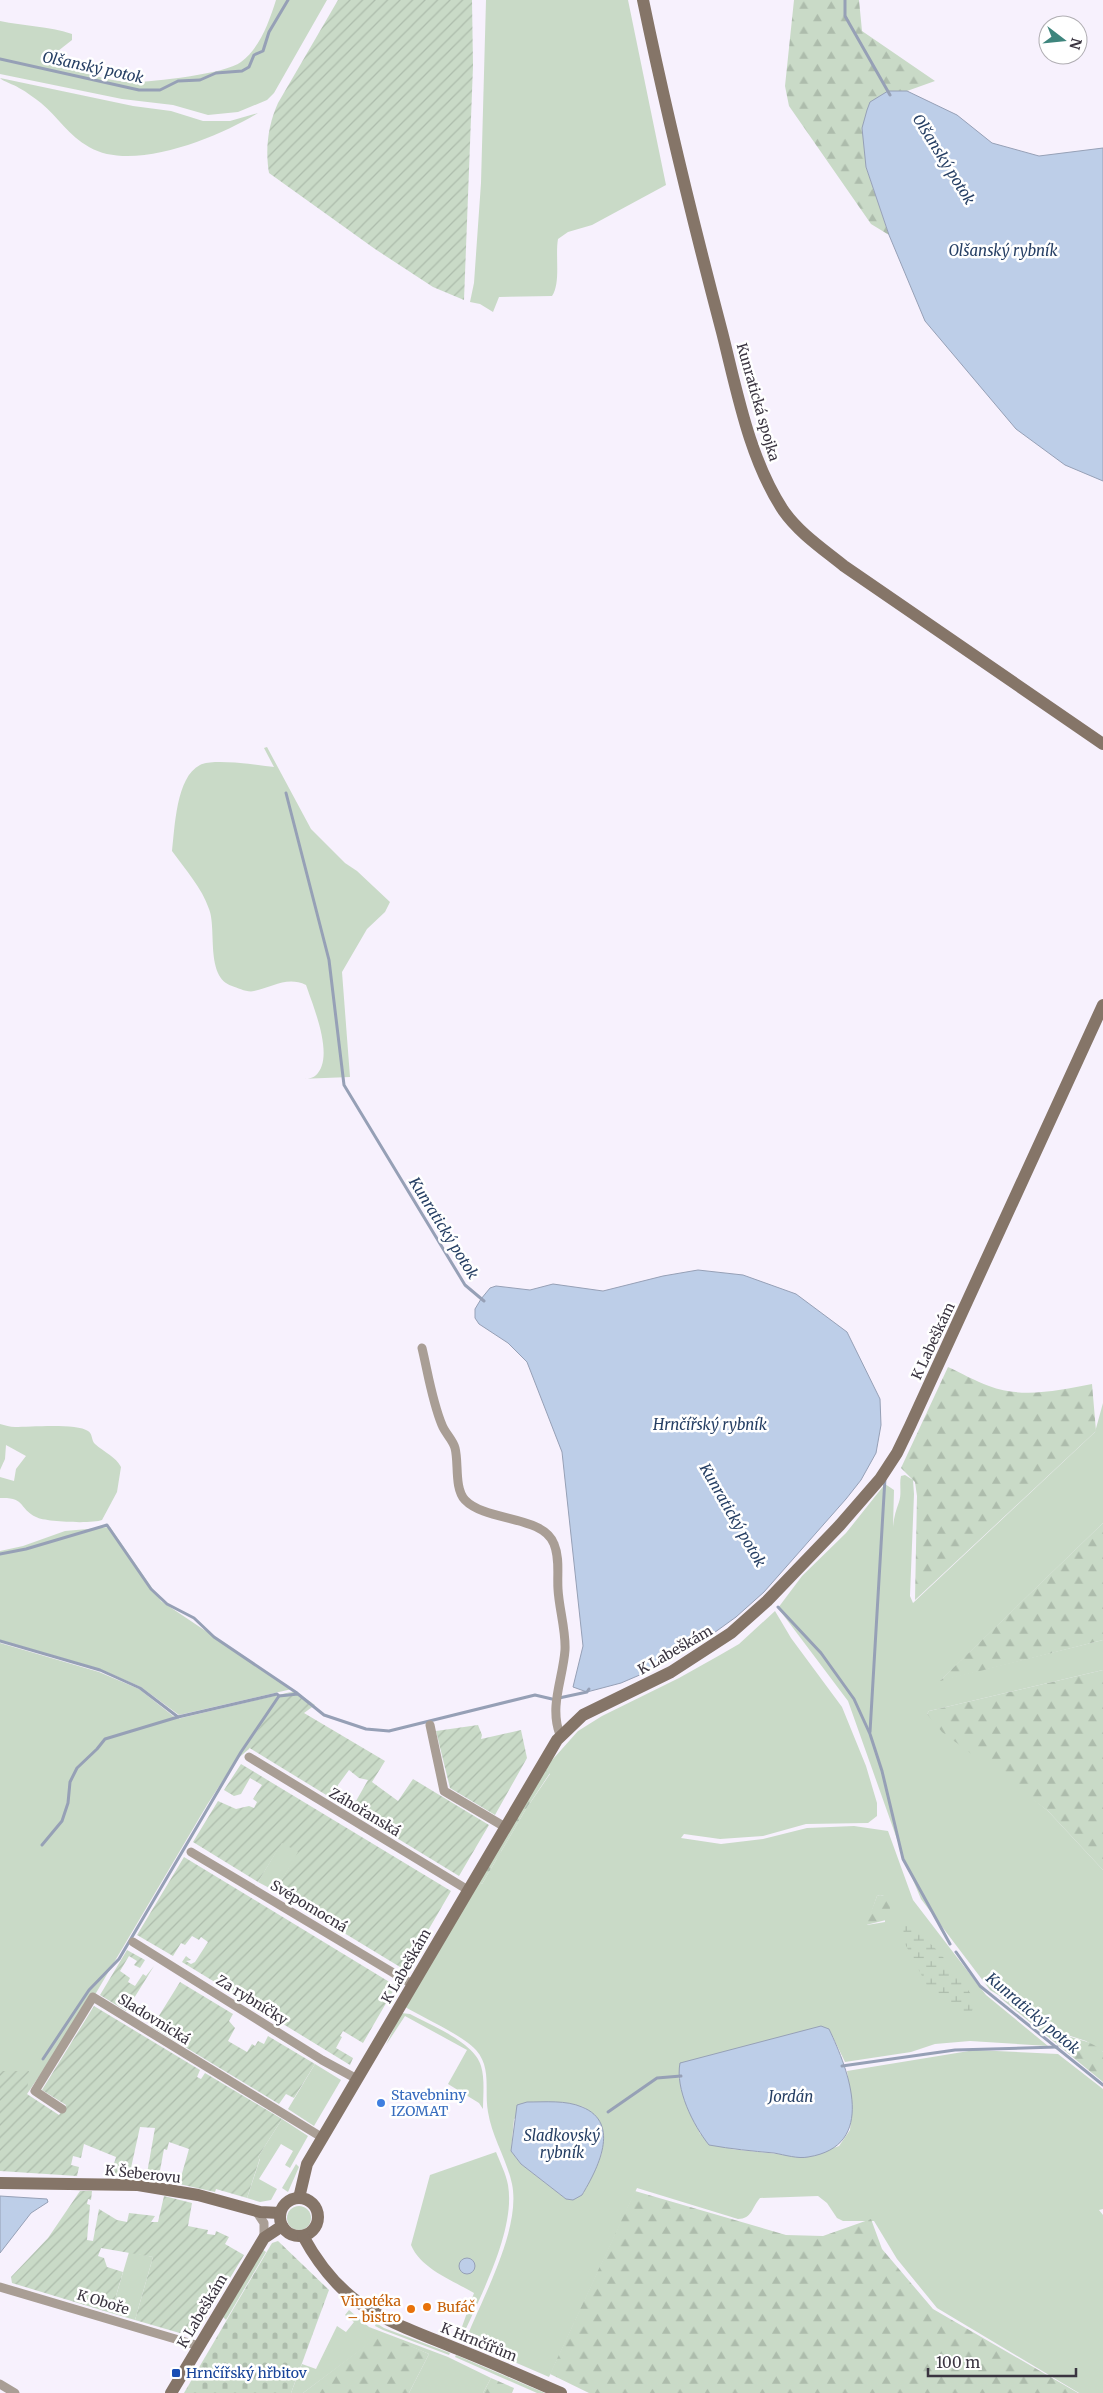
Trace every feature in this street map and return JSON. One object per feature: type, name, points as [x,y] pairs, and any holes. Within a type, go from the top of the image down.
[{"type":"street","name":"Kunratická spojka","points":[[644,0],[666,105],[739,398],[759,464],[783,510],[806,536],[844,566],[1103,744]]},
{"type":"street","name":"K Labeškám","points":[[299,2198],[307,2164],[560,1735],[583,1715],[671,1672],[731,1633],[767,1601],[820,1546],[880,1479],[897,1453],[910,1426],[1103,1005]]},
{"type":"street","points":[[422,1348],[442,1425],[455,1447],[460,1491],[465,1499],[475,1507],[548,1532],[554,1542],[557,1552],[558,1588],[565,1648],[555,1705],[556,1723],[560,1735]]},
{"type":"street","points":[[430,1725],[444,1791],[505,1827]]},
{"type":"street","name":"Záhořanská","points":[[248,1757],[468,1890]]},
{"type":"street","name":"Svépomocná","points":[[191,1852],[412,1984]]},
{"type":"street","name":"Za rybníčky","points":[[133,1942],[322,2060],[357,2079]]},
{"type":"street","name":"Sladovnická","points":[[62,2109],[35,2091],[93,1997],[323,2138]]},
{"type":"street","name":"K Šeberovu","points":[[0,2184],[138,2185],[198,2195],[281,2220]]},
{"type":"street","points":[[299,2198],[309,2201],[318,2215],[316,2226],[303,2236],[293,2235],[281,2220],[285,2204],[299,2198]]},
{"type":"street","points":[[256,2211],[264,2223],[264,2238]]},
{"type":"street","name":"K Labeškám","points":[[171,2393],[264,2238],[281,2220]]},
{"type":"street","name":"K Hrnčířům","points":[[303,2236],[316,2258],[346,2293],[377,2316],[561,2393]]},
{"type":"street","name":"K Oboře","points":[[0,2287],[199,2346]]},
{"type":"street","points":[[0,2384],[15,2393]]},
{"type":"green space","points":[[276,0],[327,0],[274,93],[267,100],[238,112],[208,115],[173,105],[122,99],[0,74],[0,21],[54,29],[72,34],[72,40],[58,51],[56,64],[105,79],[123,82],[142,82],[205,74],[220,70],[241,62],[253,50],[267,26]]},
{"type":"green space","points":[[338,0],[472,0],[473,66],[464,300],[433,287],[375,249],[269,173],[268,137],[278,103]]},
{"type":"green space","points":[[486,0],[628,0],[666,185],[592,225],[568,232],[558,239],[557,277],[555,291],[552,296],[499,297],[493,312],[480,304],[470,302],[474,283],[481,183]]},
{"type":"green space","points":[[794,0],[859,0],[862,31],[935,81],[907,91],[888,91],[866,167],[889,235],[871,224],[789,106],[785,86]]},
{"type":"green space","points":[[0,78],[133,106],[171,111],[203,121],[230,121],[258,113],[221,132],[175,149],[128,156],[107,154],[82,143],[41,103],[25,91]]},
{"type":"green space","points":[[267,747],[311,829],[345,863],[357,871],[390,902],[385,912],[367,929],[342,972],[350,1077],[307,1079],[315,1076],[321,1068],[323,1045],[321,1032],[306,985],[286,982],[249,991],[232,986],[224,981],[218,973],[215,963],[211,918],[206,901],[193,879],[172,851],[181,791],[192,771],[200,765],[215,762],[274,767],[264,748]]},
{"type":"green space","points":[[948,1367],[989,1386],[1015,1392],[1041,1392],[1092,1384],[1096,1431],[915,1600],[917,1496],[915,1482],[901,1468]]},
{"type":"green space","points":[[1103,1403],[1103,1523],[941,1680],[1103,1640],[1103,1670],[929,1711],[927,1714],[1048,1811],[1103,1870],[1103,2052],[1086,2041],[1058,2032],[990,1990],[921,1899],[903,1856],[848,1701],[778,1608],[802,1576],[846,1533],[885,1484],[894,1490],[893,1527],[900,1499],[901,1476],[905,1475],[913,1480],[914,1494],[910,1596],[913,1603],[1095,1432]]},
{"type":"green space","points":[[0,1424],[15,1427],[74,1427],[90,1432],[95,1444],[113,1457],[121,1467],[117,1492],[102,1520],[79,1522],[41,1519],[30,1514],[18,1501],[0,1498],[0,1477],[14,1481],[16,1469],[26,1456],[6,1445],[5,1459],[0,1470]]},
{"type":"green space","points":[[1103,1523],[1103,1640],[940,1681],[953,1668]]},
{"type":"green space","points":[[110,1527],[161,1601],[292,1689],[179,1715],[141,1687],[100,1669],[0,1640],[0,1551],[23,1546],[65,1531]]},
{"type":"green space","points":[[775,1611],[791,1638],[842,1707],[866,1766],[877,1803],[877,1816],[868,1823],[806,1824],[763,1836],[720,1839],[684,1834],[681,1838],[721,1844],[763,1839],[807,1828],[854,1826],[888,1831],[913,1900],[986,1995],[1048,2046],[970,2041],[935,2044],[911,2052],[845,2062],[829,2029],[678,2076],[700,2134],[731,2149],[807,2157],[839,2146],[850,2130],[852,2107],[847,2071],[975,2050],[1058,2054],[1103,2089],[1103,2209],[1099,2210],[1103,2215],[1103,2393],[1079,2393],[937,2308],[897,2259],[874,2221],[843,2221],[837,2218],[827,2203],[818,2196],[760,2198],[749,2215],[738,2219],[637,2188],[549,2377],[484,2349],[486,2339],[469,2332],[507,2239],[513,2201],[512,2184],[490,2121],[487,2104],[486,2072],[481,2057],[470,2044],[405,2007],[479,1882],[482,1884],[526,1809],[550,1774],[545,1768],[578,1731],[602,1716],[679,1678],[739,1644]],"holes":[[[877,1896],[884,1896],[885,1922],[867,1925]],[[553,2102],[584,2107],[602,2153],[582,2195],[566,2199],[521,2164],[511,2151],[514,2119]]]},
{"type":"green space","points":[[0,1643],[99,1672],[139,1689],[177,1719],[295,1691],[278,1697],[249,1749],[236,1760],[207,1805],[96,1993],[27,2094],[0,2071]]},
{"type":"green space","points":[[1103,1670],[1103,1870],[1048,1811],[942,1732],[927,1714],[929,1711]]},
{"type":"green space","points":[[295,1691],[315,1705],[304,1713],[385,1761],[372,1782],[398,1801],[413,1779],[489,1825],[459,1876],[341,1804],[346,1805],[350,1798],[356,1801],[368,1780],[359,1778],[349,1770],[338,1785],[337,1790],[341,1792],[336,1801],[248,1747],[278,1697]]},
{"type":"green space","points":[[478,1725],[482,1735],[481,1739],[521,1730],[527,1758],[495,1815],[450,1788],[436,1731]]},
{"type":"green space","points":[[241,1764],[451,1891],[405,1970],[275,1891],[298,1852],[282,1843],[258,1882],[193,1842],[218,1801],[236,1809],[249,1806],[254,1808],[257,1802],[253,1799],[262,1785],[250,1778],[241,1794],[234,1796],[224,1790]]},
{"type":"green space","points":[[545,1768],[550,1773],[526,1809],[482,1884],[479,1882]]},
{"type":"green space","points":[[282,1842],[299,1852],[275,1891],[258,1882]]},
{"type":"green space","points":[[184,1857],[396,1986],[363,2043],[343,2031],[340,2036],[342,2037],[336,2048],[353,2058],[350,2065],[182,1962],[186,1956],[191,1960],[186,1961],[191,1964],[195,1962],[208,1942],[201,1937],[199,1940],[192,1936],[185,1945],[181,1943],[173,1956],[137,1935]]},
{"type":"green space","points":[[880,1895],[890,1902],[890,1919],[866,1925],[877,1896]]},
{"type":"green space","points":[[904,1923],[935,1948],[960,1978],[975,2000],[971,2015],[933,1997],[903,1940]]},
{"type":"green space","points":[[127,1950],[145,1960],[140,1968],[134,1965],[137,1961],[129,1956],[120,1971],[130,1978],[128,1982],[135,1986],[143,1974],[146,1976],[154,1966],[126,2011],[100,1995]]},
{"type":"green space","points":[[180,1982],[233,2014],[229,2021],[235,2028],[228,2041],[247,2052],[252,2044],[255,2046],[258,2041],[264,2044],[268,2036],[315,2064],[294,2098],[286,2094],[279,2104],[152,2027]]},
{"type":"green space","points":[[998,1996],[1058,2032],[1087,2042],[1103,2052],[1103,2082]]},
{"type":"green space","points":[[94,2006],[200,2070],[197,2077],[201,2079],[205,2073],[282,2119],[258,2157],[260,2158],[247,2198],[216,2189],[215,2192],[179,2184],[189,2149],[169,2142],[167,2150],[164,2149],[158,2181],[146,2179],[155,2128],[140,2127],[129,2177],[114,2176],[113,2167],[116,2157],[84,2144],[81,2158],[73,2156],[71,2165],[79,2167],[77,2176],[0,2171],[0,2071],[29,2071],[27,2094],[59,2115],[66,2105],[42,2090]]},
{"type":"green space","points":[[401,2013],[410,2014],[440,2029],[461,2042],[477,2058],[483,2076],[483,2109],[479,2103],[448,2084],[467,2050],[405,2016],[386,2045]]},
{"type":"green space","points":[[315,2064],[341,2080],[314,2126],[288,2109]]},
{"type":"green space","points":[[282,2119],[308,2136],[290,2168],[285,2165],[293,2151],[281,2144],[259,2179],[277,2189],[271,2200],[260,2202],[247,2198],[260,2159],[258,2157]]},
{"type":"green space","points":[[496,2152],[508,2185],[507,2223],[486,2285],[461,2340],[458,2338],[474,2293],[422,2261],[411,2245],[430,2175]]},
{"type":"green space","points":[[296,2164],[299,2167],[288,2192],[282,2188]]},
{"type":"green space","points":[[80,2191],[92,2191],[91,2200],[88,2199],[87,2204],[90,2205],[87,2240],[93,2241],[99,2209],[117,2220],[127,2222],[129,2213],[155,2216],[151,2222],[158,2222],[164,2196],[192,2203],[188,2226],[208,2230],[207,2234],[215,2235],[216,2231],[229,2237],[225,2244],[244,2255],[196,2334],[190,2336],[135,2320],[153,2257],[101,2248],[98,2256],[104,2258],[107,2267],[123,2272],[111,2313],[12,2283],[11,2277],[48,2238]]},
{"type":"green space","points":[[635,2191],[786,2235],[823,2236],[871,2219],[882,2249],[933,2309],[1078,2393],[589,2393],[550,2374]]},
{"type":"green space","points":[[299,2206],[308,2209],[311,2218],[308,2227],[299,2230],[290,2227],[287,2218],[290,2209]]},
{"type":"green space","points":[[278,2241],[329,2290],[291,2393],[184,2393],[272,2243]]},
{"type":"green space","points":[[263,2250],[266,2252],[226,2320],[223,2317]]},
{"type":"green space","points":[[129,2252],[153,2257],[135,2320],[111,2313]]},
{"type":"green space","points":[[349,2310],[369,2327],[448,2357],[491,2378],[483,2393],[409,2393],[429,2354],[382,2334],[303,2393],[291,2393],[302,2364],[316,2369],[337,2326],[346,2332],[354,2322],[345,2315]]},
{"type":"green space","points":[[376,2323],[384,2328],[450,2353],[449,2355],[383,2330],[375,2326]]},
{"type":"green space","points":[[382,2333],[429,2354],[409,2393],[303,2393]]},
{"type":"green space","points":[[456,2355],[545,2393],[537,2393],[455,2357]]},
{"type":"green space","points":[[491,2378],[514,2388],[512,2393],[483,2393]]},
{"type":"water","name":"Olšanský rybník","points":[[888,91],[907,91],[957,115],[992,143],[1039,156],[1103,148],[1103,481],[1065,465],[1016,429],[925,321],[889,235],[866,167],[862,128],[867,110],[870,102]]},
{"type":"water","name":"Hrnčířský rybník","points":[[698,1270],[743,1275],[796,1294],[847,1332],[880,1399],[881,1425],[876,1453],[861,1480],[846,1499],[764,1592],[736,1617],[700,1643],[649,1671],[621,1683],[587,1692],[573,1687],[583,1646],[562,1452],[527,1362],[508,1343],[479,1324],[475,1318],[475,1309],[490,1288],[496,1286],[530,1290],[553,1284],[603,1291],[663,1276]]},
{"type":"water","name":"Jordán","points":[[821,2026],[829,2029],[837,2046],[850,2085],[851,2123],[844,2138],[830,2150],[808,2157],[709,2145],[691,2117],[683,2095],[680,2084],[680,2063]]},
{"type":"water","name":"Sladkovský rybník","points":[[527,2102],[555,2102],[576,2105],[594,2114],[601,2124],[604,2135],[603,2148],[599,2160],[582,2195],[573,2200],[566,2199],[521,2164],[511,2151],[517,2105]]},
{"type":"water","points":[[0,2196],[47,2199],[48,2202],[31,2213],[0,2253]]},
{"type":"water","points":[[467,2258],[473,2260],[475,2266],[473,2272],[467,2274],[461,2272],[459,2266],[461,2260]]},
{"type":"waterway","name":"Olšanský potok","points":[[0,59],[139,90],[160,90],[178,81],[200,80],[216,73],[242,71],[249,67],[254,55],[263,51],[269,32],[288,0]]},
{"type":"waterway","name":"Olšanský potok","points":[[845,0],[845,16],[890,95]]},
{"type":"waterway","name":"Kunratický potok","points":[[286,793],[329,960],[344,1085],[465,1285],[484,1301]]},
{"type":"waterway","points":[[870,1732],[885,1478]]},
{"type":"waterway","points":[[0,1554],[26,1549],[107,1525],[151,1589],[167,1604],[194,1618],[214,1637],[297,1693]]},
{"type":"waterway","name":"Kunratický potok","points":[[778,1607],[821,1653],[854,1699],[870,1734],[882,1771],[903,1859],[950,1944]]},
{"type":"waterway","points":[[0,1641],[100,1670],[140,1688],[178,1717]]},
{"type":"waterway","points":[[559,1698],[587,1692],[589,1689]]},
{"type":"waterway","points":[[42,1845],[62,1821],[68,1803],[70,1782],[77,1768],[105,1739],[178,1717],[277,1694],[279,1696]]},
{"type":"waterway","points":[[43,2059],[89,1990],[119,1959],[241,1752],[279,1696],[298,1694],[324,1715],[366,1729],[389,1731],[535,1695],[552,1699]]},
{"type":"waterway","name":"Kunratický potok","points":[[956,1952],[980,1986],[1103,2085]]},
{"type":"waterway","points":[[842,2066],[955,2050],[1057,2047]]},
{"type":"waterway","points":[[608,2112],[657,2078],[681,2076]]},
{"type":"place","name":"Stavebniny IZOMAT","points":[[381,2103]]},
{"type":"place","name":"Bufáč","points":[[427,2307]]},
{"type":"place","name":"Vinotéka – bistro","points":[[411,2309]]},
{"type":"place","name":"Hrnčířský hřbitov","points":[[176,2373]]}]
